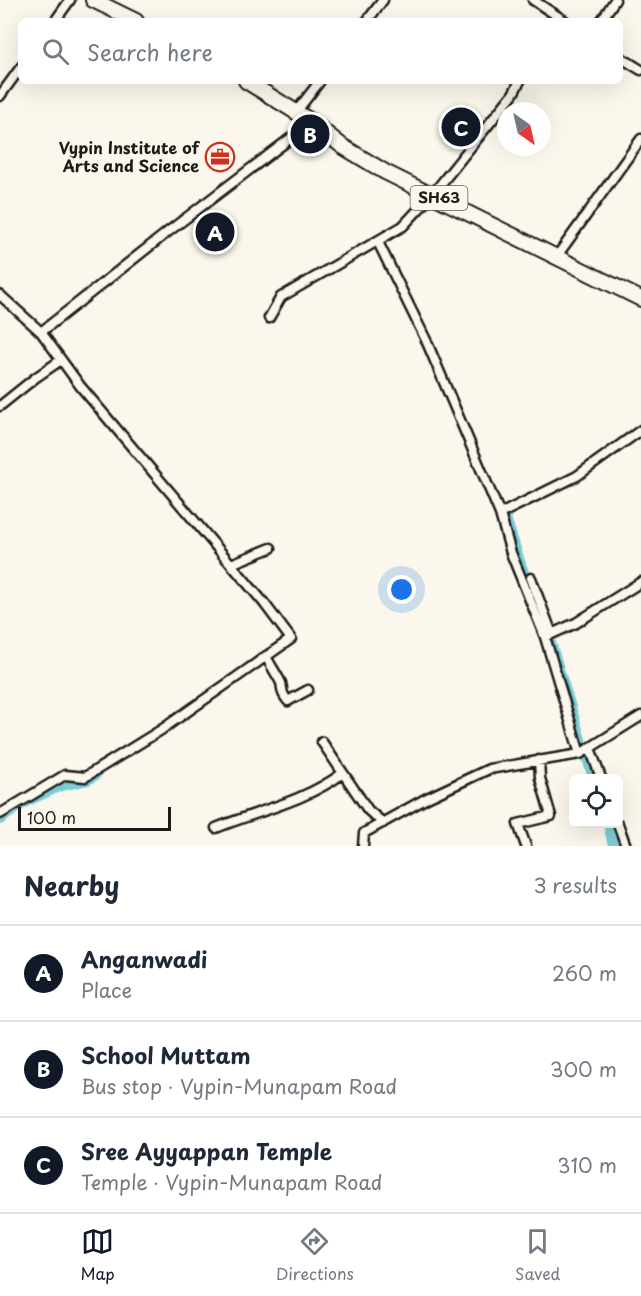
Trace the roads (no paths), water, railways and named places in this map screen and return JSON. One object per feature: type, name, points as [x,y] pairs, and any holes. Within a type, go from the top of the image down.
[{"type":"main road","points":[[93,0],[130,18]]},
{"type":"main road","name":"SH63","points":[[251,84],[312,122],[342,146],[366,161],[641,299]]},
{"type":"street","points":[[57,18],[70,0]]},
{"type":"street","points":[[369,18],[382,0]]},
{"type":"street","points":[[533,0],[560,18]]},
{"type":"street","points":[[603,18],[615,0]]},
{"type":"street","points":[[623,59],[641,70]]},
{"type":"street","points":[[0,96],[18,71]]},
{"type":"street","points":[[296,112],[318,84]]},
{"type":"street","points":[[269,318],[280,297],[403,226],[432,195],[513,94],[518,84]]},
{"type":"street","points":[[41,332],[312,122]]},
{"type":"street","points":[[557,256],[641,139]]},
{"type":"street","points":[[378,242],[426,340],[500,514],[511,553],[548,636]]},
{"type":"street","points":[[0,295],[41,332],[81,387],[231,564],[291,639],[161,730],[85,777],[65,775],[0,814]]},
{"type":"street","points":[[0,406],[61,360]]},
{"type":"street","points":[[500,514],[577,476],[641,430]]},
{"type":"street","points":[[231,564],[271,548]]},
{"type":"street","points":[[531,578],[580,754]]},
{"type":"street","points":[[548,636],[576,623],[641,582]]},
{"type":"street","points":[[266,656],[281,683],[280,689],[288,701],[308,690]]},
{"type":"street","points":[[354,846],[363,843],[364,833],[427,798],[489,769],[580,754],[641,716]]},
{"type":"street","points":[[322,742],[368,810],[383,823]]},
{"type":"street","points":[[590,748],[600,774]]},
{"type":"street","points":[[526,846],[519,824],[551,816],[540,778],[539,760]]},
{"type":"street","points":[[216,828],[263,812],[329,784],[343,773]]},
{"type":"street","points":[[619,828],[626,846]]},
{"type":"waterway","points":[[505,515],[535,599]]},
{"type":"waterway","points":[[547,630],[592,774]]},
{"type":"waterway","points":[[0,820],[26,802],[61,786],[88,780],[96,775]]},
{"type":"waterway","points":[[609,828],[613,846]]},
{"type":"place","name":"Sree Ayyappan Temple","points":[[461,127]]},
{"type":"place","name":"School Muttam","points":[[310,134]]},
{"type":"place","name":"Vypin Institute of Arts and Science","points":[[220,157]]},
{"type":"place","name":"Anganwadi","points":[[215,232]]}]
